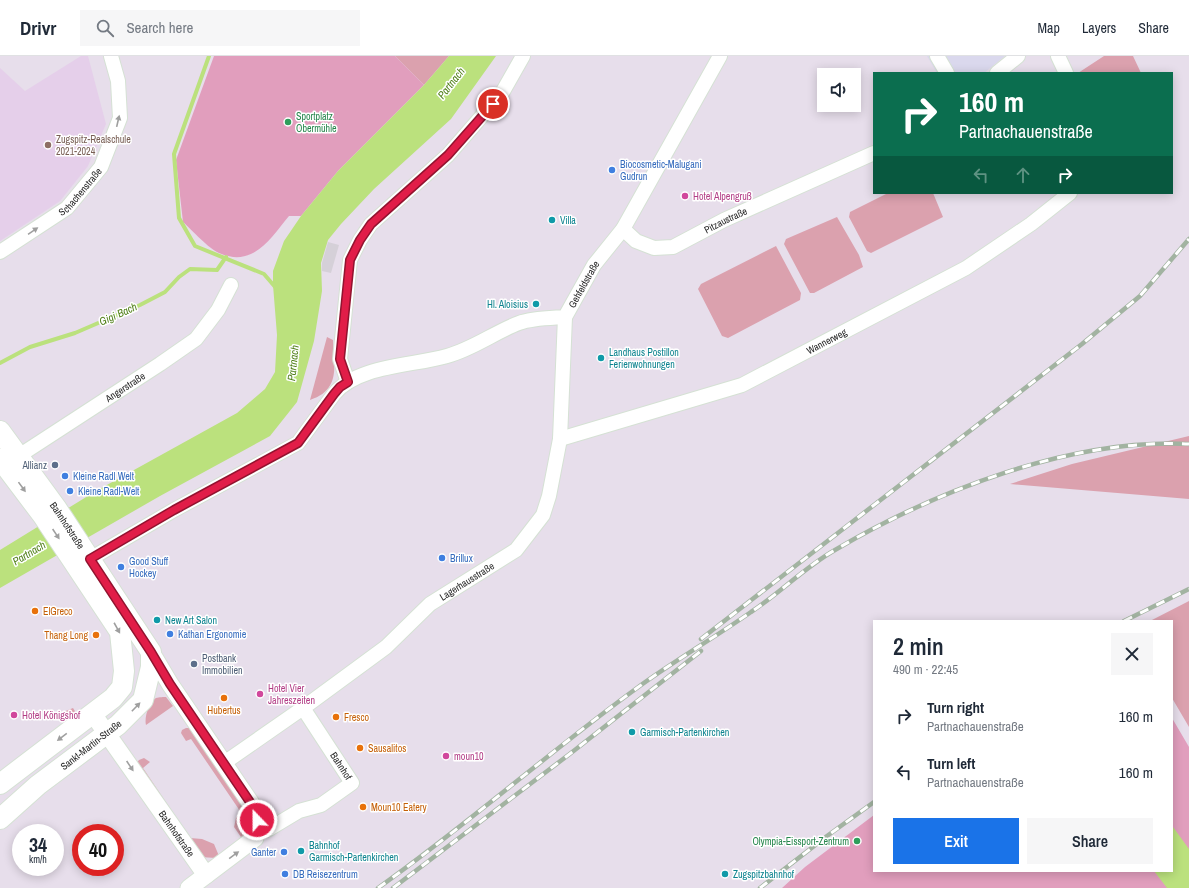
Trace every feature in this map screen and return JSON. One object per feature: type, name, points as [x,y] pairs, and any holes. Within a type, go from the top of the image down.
[{"type":"main road","name":"Bahnhofstraße","points":[[0,431],[6,462],[50,513],[79,555],[151,652]]},
{"type":"main road","name":"Bahnhofstraße","points":[[79,555],[120,632],[123,679]]},
{"type":"main road","name":"Sankt-Martin-Straße","points":[[0,819],[38,785],[108,734],[143,700],[151,667],[151,652]]},
{"type":"main road","points":[[0,784],[113,698],[123,679]]},
{"type":"street","name":"Schachenstraße","points":[[0,252],[67,208],[101,167],[120,118],[118,81],[111,56]]},
{"type":"street","points":[[348,382],[340,359],[350,260],[360,240],[371,224],[448,155],[502,93],[523,56]]},
{"type":"street","name":"Gehfeldstraße","points":[[79,555],[174,510],[298,443],[334,394],[340,387],[348,382],[368,374],[408,363],[448,356],[521,322],[565,317],[594,265],[623,229],[720,56]]},
{"type":"street","points":[[937,56],[945,72]]},
{"type":"street","points":[[998,72],[1018,56]]},
{"type":"street","points":[[1058,56],[1066,72]]},
{"type":"street","name":"Pitzaustraße","points":[[623,229],[636,241],[654,248],[673,247],[724,220],[873,153]]},
{"type":"street","name":"Wannerweg","points":[[560,439],[742,385],[966,268],[1031,224],[1069,194]]},
{"type":"street","name":"Angerstraße","points":[[6,462],[160,364],[196,339],[218,310],[231,285]]},
{"type":"street","name":"Lagerhausstraße","points":[[224,763],[303,708],[386,647],[430,604],[516,550],[543,515],[549,496],[560,439],[565,317]]},
{"type":"street","name":"Bahnhofstraße","points":[[151,652],[170,684],[254,808],[257,831]]},
{"type":"street","points":[[123,679],[134,684],[170,684]]},
{"type":"street","name":"Bahnhof","points":[[257,831],[269,829],[299,812],[321,805],[352,783],[303,708]]},
{"type":"street","name":"Bahnhofstraße","points":[[93,714],[206,876]]},
{"type":"street","points":[[189,888],[255,838],[257,831]]},
{"type":"shaded area","name":"Zugspitz-Realschule 2021-2024","points":[[81,56],[88,56],[106,124],[88,166],[60,201],[0,241],[0,68],[25,91]]},
{"type":"shaded area","name":"Sportplatz Obermühle","points":[[214,56],[395,56],[424,85],[338,171],[301,216],[289,216],[275,234],[260,249],[242,257],[231,257],[210,248],[183,222],[176,160]]},
{"type":"shaded area","points":[[395,56],[449,56],[424,85]]},
{"type":"shaded area","points":[[927,56],[1005,56],[985,72],[936,72]]},
{"type":"shaded area","points":[[1104,56],[1133,56],[1141,72],[1080,72]]},
{"type":"shaded area","points":[[886,194],[933,194],[943,217],[871,253],[867,251],[849,217],[850,212]]},
{"type":"shaded area","points":[[837,217],[859,255],[863,267],[814,293],[810,293],[784,244],[786,239]]},
{"type":"shaded area","points":[[328,242],[339,245],[331,273],[322,271],[322,263]]},
{"type":"shaded area","points":[[776,246],[801,293],[800,300],[728,338],[722,336],[698,289],[701,284]]},
{"type":"shaded area","points":[[327,337],[333,340],[334,376],[327,390],[320,396],[310,400]]},
{"type":"shaded area","points":[[1189,436],[1189,499],[1010,484],[1072,464]]},
{"type":"shaded area","points":[[1189,601],[1189,727],[1173,700],[1173,620],[1152,620]]},
{"type":"shaded area","points":[[166,697],[173,706],[146,725],[146,714],[151,702],[156,698]]},
{"type":"shaded area","points":[[73,708],[78,716],[71,721],[54,716]]},
{"type":"shaded area","name":"Olympia-Eissport-Zentrum","points":[[1173,720],[1189,747],[1189,888],[782,888],[805,867],[873,816],[873,872],[1173,872]]},
{"type":"shaded area","points":[[190,728],[240,801],[249,818],[249,831],[243,840],[234,827],[236,818],[240,812],[238,808],[191,739],[186,741],[181,733],[182,730]]},
{"type":"shaded area","points":[[144,758],[150,762],[143,768],[190,838],[202,839],[214,844],[219,856],[216,858],[200,857],[136,764],[139,760]]},
{"type":"water","name":"Partnach","points":[[449,56],[496,56],[451,119],[374,189],[328,240],[321,263],[322,291],[314,341],[297,402],[270,436],[160,496],[0,588],[0,550],[96,491],[237,413],[265,389],[275,372],[277,335],[273,271],[284,241],[301,216],[338,171],[424,85]]},
{"type":"water","points":[[1173,827],[1189,849],[1189,888],[1167,888],[1155,872],[1173,872]]},
{"type":"waterway","points":[[209,56],[174,154],[179,218],[195,246],[264,274],[276,288]]},
{"type":"waterway","name":"Gigi Bach","points":[[0,363],[30,347],[75,333],[140,305],[165,292],[179,277],[190,269],[217,270],[226,257]]},
{"type":"railway","points":[[701,639],[1082,344],[1140,296],[1189,239]]},
{"type":"railway","points":[[378,888],[444,839],[572,737],[637,688],[762,605],[824,557],[874,528],[960,489],[1005,473],[1052,459],[1098,450],[1144,444],[1189,444]]},
{"type":"railway","points":[[1126,620],[1189,589]]},
{"type":"railway","points":[[393,888],[571,753],[701,651]]},
{"type":"railway","points":[[760,888],[873,803]]},
{"type":"place","name":"Sportplatz Obermühle","points":[[288,122]]},
{"type":"place","name":"Zugspitz-Realschule 2021-2024","points":[[48,145]]},
{"type":"place","name":"Biocosmetic-Malugani Gudrun","points":[[612,170]]},
{"type":"place","name":"Hotel Alpengruß","points":[[685,196]]},
{"type":"place","name":"Villa","points":[[552,220]]},
{"type":"place","name":"Hl. Aloisius","points":[[536,304]]},
{"type":"place","name":"Landhaus Postillon Ferienwohnungen","points":[[601,358]]},
{"type":"place","name":"Allianz","points":[[55,465]]},
{"type":"place","name":"Kleine Radl Welt","points":[[65,476]]},
{"type":"place","name":"Kleine Radl-Welt","points":[[70,491]]},
{"type":"place","name":"Brillux","points":[[442,558]]},
{"type":"place","name":"Good Stuff Hockey","points":[[121,567]]},
{"type":"place","name":"ElGreco","points":[[35,611]]},
{"type":"place","name":"New Art Salon","points":[[157,620]]},
{"type":"place","name":"Kathan Ergonomie","points":[[170,634]]},
{"type":"place","name":"Thang Long","points":[[96,635]]},
{"type":"place","name":"Postbank Immobilien","points":[[194,664]]},
{"type":"place","name":"Hotel Vier Jahreszeiten","points":[[260,694]]},
{"type":"place","name":"Hubertus","points":[[224,698]]},
{"type":"place","name":"Hotel Königshof","points":[[14,715]]},
{"type":"place","name":"Fresco","points":[[336,717]]},
{"type":"place","name":"Garmisch-Partenkirchen","points":[[632,732]]},
{"type":"place","name":"Sausalitos","points":[[360,748]]},
{"type":"place","name":"moun10","points":[[446,756]]},
{"type":"place","name":"Moun10 Eatery","points":[[363,807]]},
{"type":"place","name":"Olympia-Eissport-Zentrum","points":[[857,841]]},
{"type":"place","name":"Bahnhof Garmisch-Partenkirchen","points":[[301,851]]},
{"type":"place","name":"Ganter","points":[[284,852]]},
{"type":"place","name":"DB Reisezentrum","points":[[285,874]]},
{"type":"place","name":"Zugspitzbahnhof","points":[[725,874]]},
{"type":"route","points":[[257,820],[254,808],[170,684],[151,652],[90,559],[174,510],[298,443],[334,394],[340,387],[348,382],[340,359],[350,260],[360,240],[371,224],[448,155],[493,104]]}]
